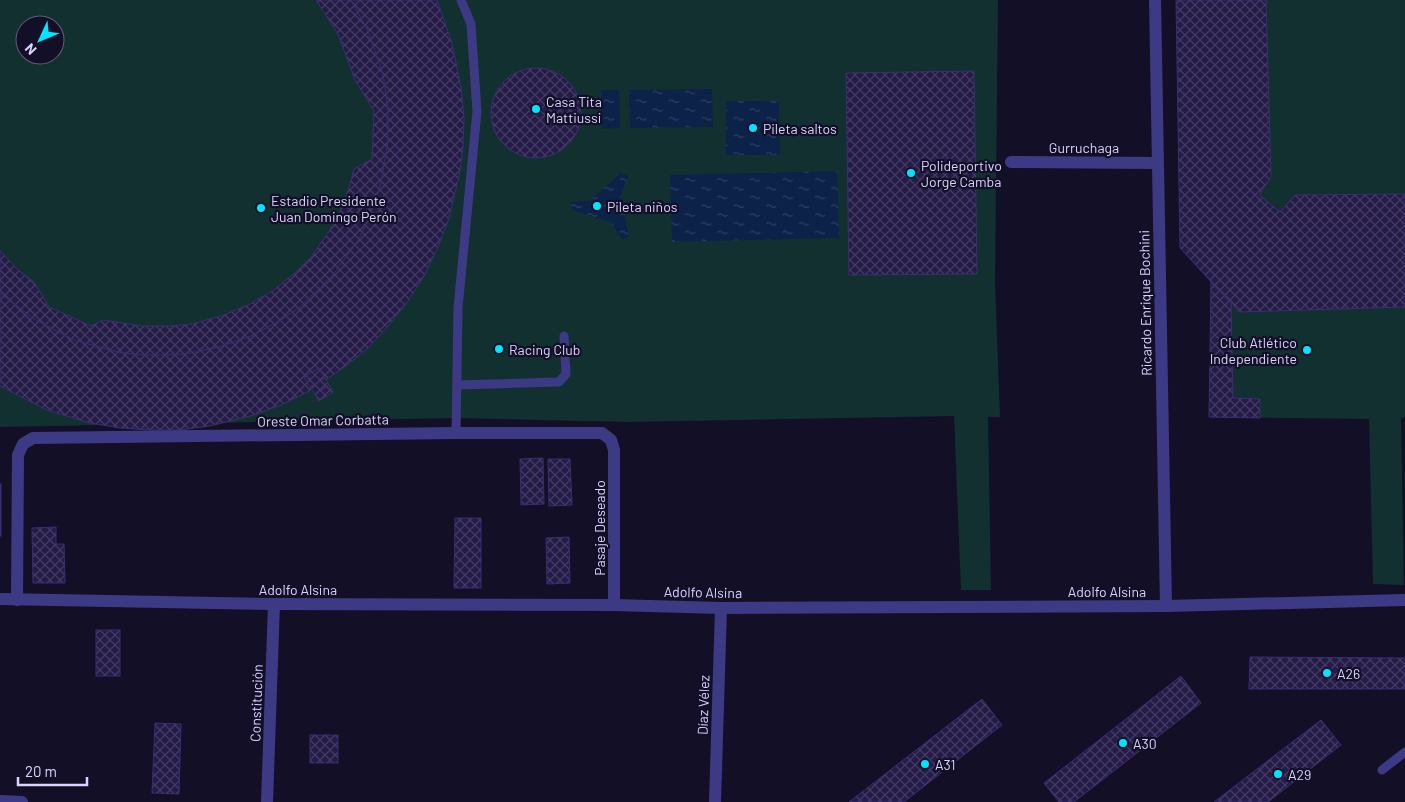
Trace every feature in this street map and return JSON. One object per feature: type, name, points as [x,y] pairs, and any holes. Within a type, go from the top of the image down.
[{"type":"street","name":"Ricardo Enrique Bochini","points":[[1155,0],[1166,606]]},
{"type":"street","name":"Gurruchaga","points":[[1011,162],[1157,163]]},
{"type":"street","name":"Oreste Omar Corbatta","points":[[17,600],[18,455],[23,444],[33,438],[456,433],[602,434],[611,440],[614,450]]},
{"type":"street","name":"Pasaje Deseado","points":[[614,450],[614,606]]},
{"type":"street","name":"Adolfo Alsina","points":[[0,599],[274,604],[721,608],[1166,606],[1405,600]]},
{"type":"street","name":"Constitución","points":[[268,802],[274,604]]},
{"type":"street","name":"Díaz Vélez","points":[[714,802],[721,608]]},
{"type":"street","points":[[0,801],[22,802]]},
{"type":"lane","points":[[456,433],[458,308],[477,112],[471,24],[461,0]]},
{"type":"lane","points":[[457,386],[559,382],[566,374],[564,336]]},
{"type":"lane","points":[[1382,770],[1405,752]]},
{"type":"green space","name":"Racing Club","points":[[0,0],[998,0],[995,282],[1000,417],[988,417],[991,590],[961,590],[954,416],[628,422],[456,418],[0,427]]},
{"type":"green space","name":"Club Atlético Independiente","points":[[1176,0],[1405,0],[1405,417],[1401,418],[1404,585],[1373,584],[1369,419],[1209,417],[1211,282],[1180,248]]},
{"type":"water","points":[[712,89],[713,127],[630,128],[629,90]]},
{"type":"water","points":[[601,90],[619,90],[620,128],[602,129]]},
{"type":"water","name":"Pileta saltos","points":[[726,101],[779,101],[780,155],[726,155]]},
{"type":"water","points":[[837,171],[839,238],[672,242],[670,175]]},
{"type":"water","name":"Pileta niños","points":[[621,173],[628,176],[621,195],[629,237],[622,239],[610,222],[571,210],[571,202],[589,201]]},
{"type":"building","points":[[316,0],[432,0],[444,30],[452,59],[458,88],[460,133],[455,177],[449,206],[434,248],[421,274],[387,323],[355,354],[307,388],[266,407],[209,423],[180,427],[150,427],[120,425],[91,420],[48,406],[0,382],[0,251],[18,270],[34,282],[49,307],[91,326],[103,320],[142,326],[172,326],[192,324],[221,316],[248,305],[274,290],[311,257],[338,216],[354,169],[372,159],[374,111],[355,80],[338,34]]},
{"type":"building","points":[[351,0],[437,0],[452,43],[461,88],[464,118],[463,148],[459,177],[448,221],[437,249],[424,276],[408,301],[369,347],[346,366],[309,391],[281,405],[254,415],[210,426],[180,430],[120,428],[90,423],[47,410],[0,386],[0,293],[34,319],[74,340],[118,352],[140,355],[186,354],[219,347],[251,336],[281,320],[300,307],[333,275],[359,239],[369,218],[380,187],[388,142],[388,108],[383,74],[368,31]]},
{"type":"building","points":[[1176,0],[1266,0],[1271,177],[1259,195],[1280,212],[1295,195],[1405,194],[1405,307],[1239,312],[1180,248]]},
{"type":"building","name":"Casa Tita Mattiussi","points":[[536,68],[553,71],[568,81],[578,96],[581,113],[578,130],[568,145],[553,155],[536,158],[519,155],[504,145],[494,130],[491,113],[494,96],[504,81],[519,71]]},
{"type":"building","name":"Polideportivo Jorge Camba","points":[[974,71],[977,274],[849,275],[846,73]]},
{"type":"building","points":[[1211,282],[1231,303],[1233,398],[1260,399],[1260,418],[1209,417]]},
{"type":"building","points":[[319,368],[325,378],[310,387],[304,377]]},
{"type":"building","points":[[325,378],[329,385],[315,394],[310,387]]},
{"type":"building","points":[[329,385],[333,392],[319,401],[315,394]]},
{"type":"building","points":[[543,458],[544,504],[521,505],[520,459]]},
{"type":"building","points":[[548,459],[570,459],[572,505],[549,506]]},
{"type":"building","points":[[1,484],[1,536],[0,536]]},
{"type":"building","points":[[455,518],[481,518],[481,588],[454,588]]},
{"type":"building","points":[[56,527],[56,544],[64,544],[65,583],[33,583],[32,528]]},
{"type":"building","points":[[569,537],[570,583],[547,584],[546,538]]},
{"type":"building","points":[[96,630],[120,630],[120,676],[96,676]]},
{"type":"building","name":"A26","points":[[1250,657],[1405,658],[1405,689],[1249,689]]},
{"type":"building","name":"A30","points":[[1181,676],[1201,703],[1074,802],[1059,802],[1044,783]]},
{"type":"building","name":"A31","points":[[982,699],[1002,725],[904,802],[849,802]]},
{"type":"building","name":"A29","points":[[1321,720],[1341,745],[1268,802],[1214,802]]},
{"type":"building","points":[[155,723],[181,724],[179,794],[152,793]]},
{"type":"building","points":[[310,735],[338,735],[338,763],[310,763]]},
{"type":"place","name":"Casa Tita Mattiussi","points":[[536,109]]},
{"type":"place","name":"Pileta saltos","points":[[753,128]]},
{"type":"place","name":"Polideportivo Jorge Camba","points":[[911,173]]},
{"type":"place","name":"Pileta niños","points":[[597,206]]},
{"type":"place","name":"Estadio Presidente Juan Domingo Perón","points":[[261,208]]},
{"type":"place","name":"Racing Club","points":[[499,349]]},
{"type":"place","name":"Club Atlético Independiente","points":[[1307,350]]},
{"type":"place","name":"A26","points":[[1327,673]]},
{"type":"place","name":"A30","points":[[1123,743]]},
{"type":"place","name":"A31","points":[[925,764]]},
{"type":"place","name":"A29","points":[[1278,774]]}]
